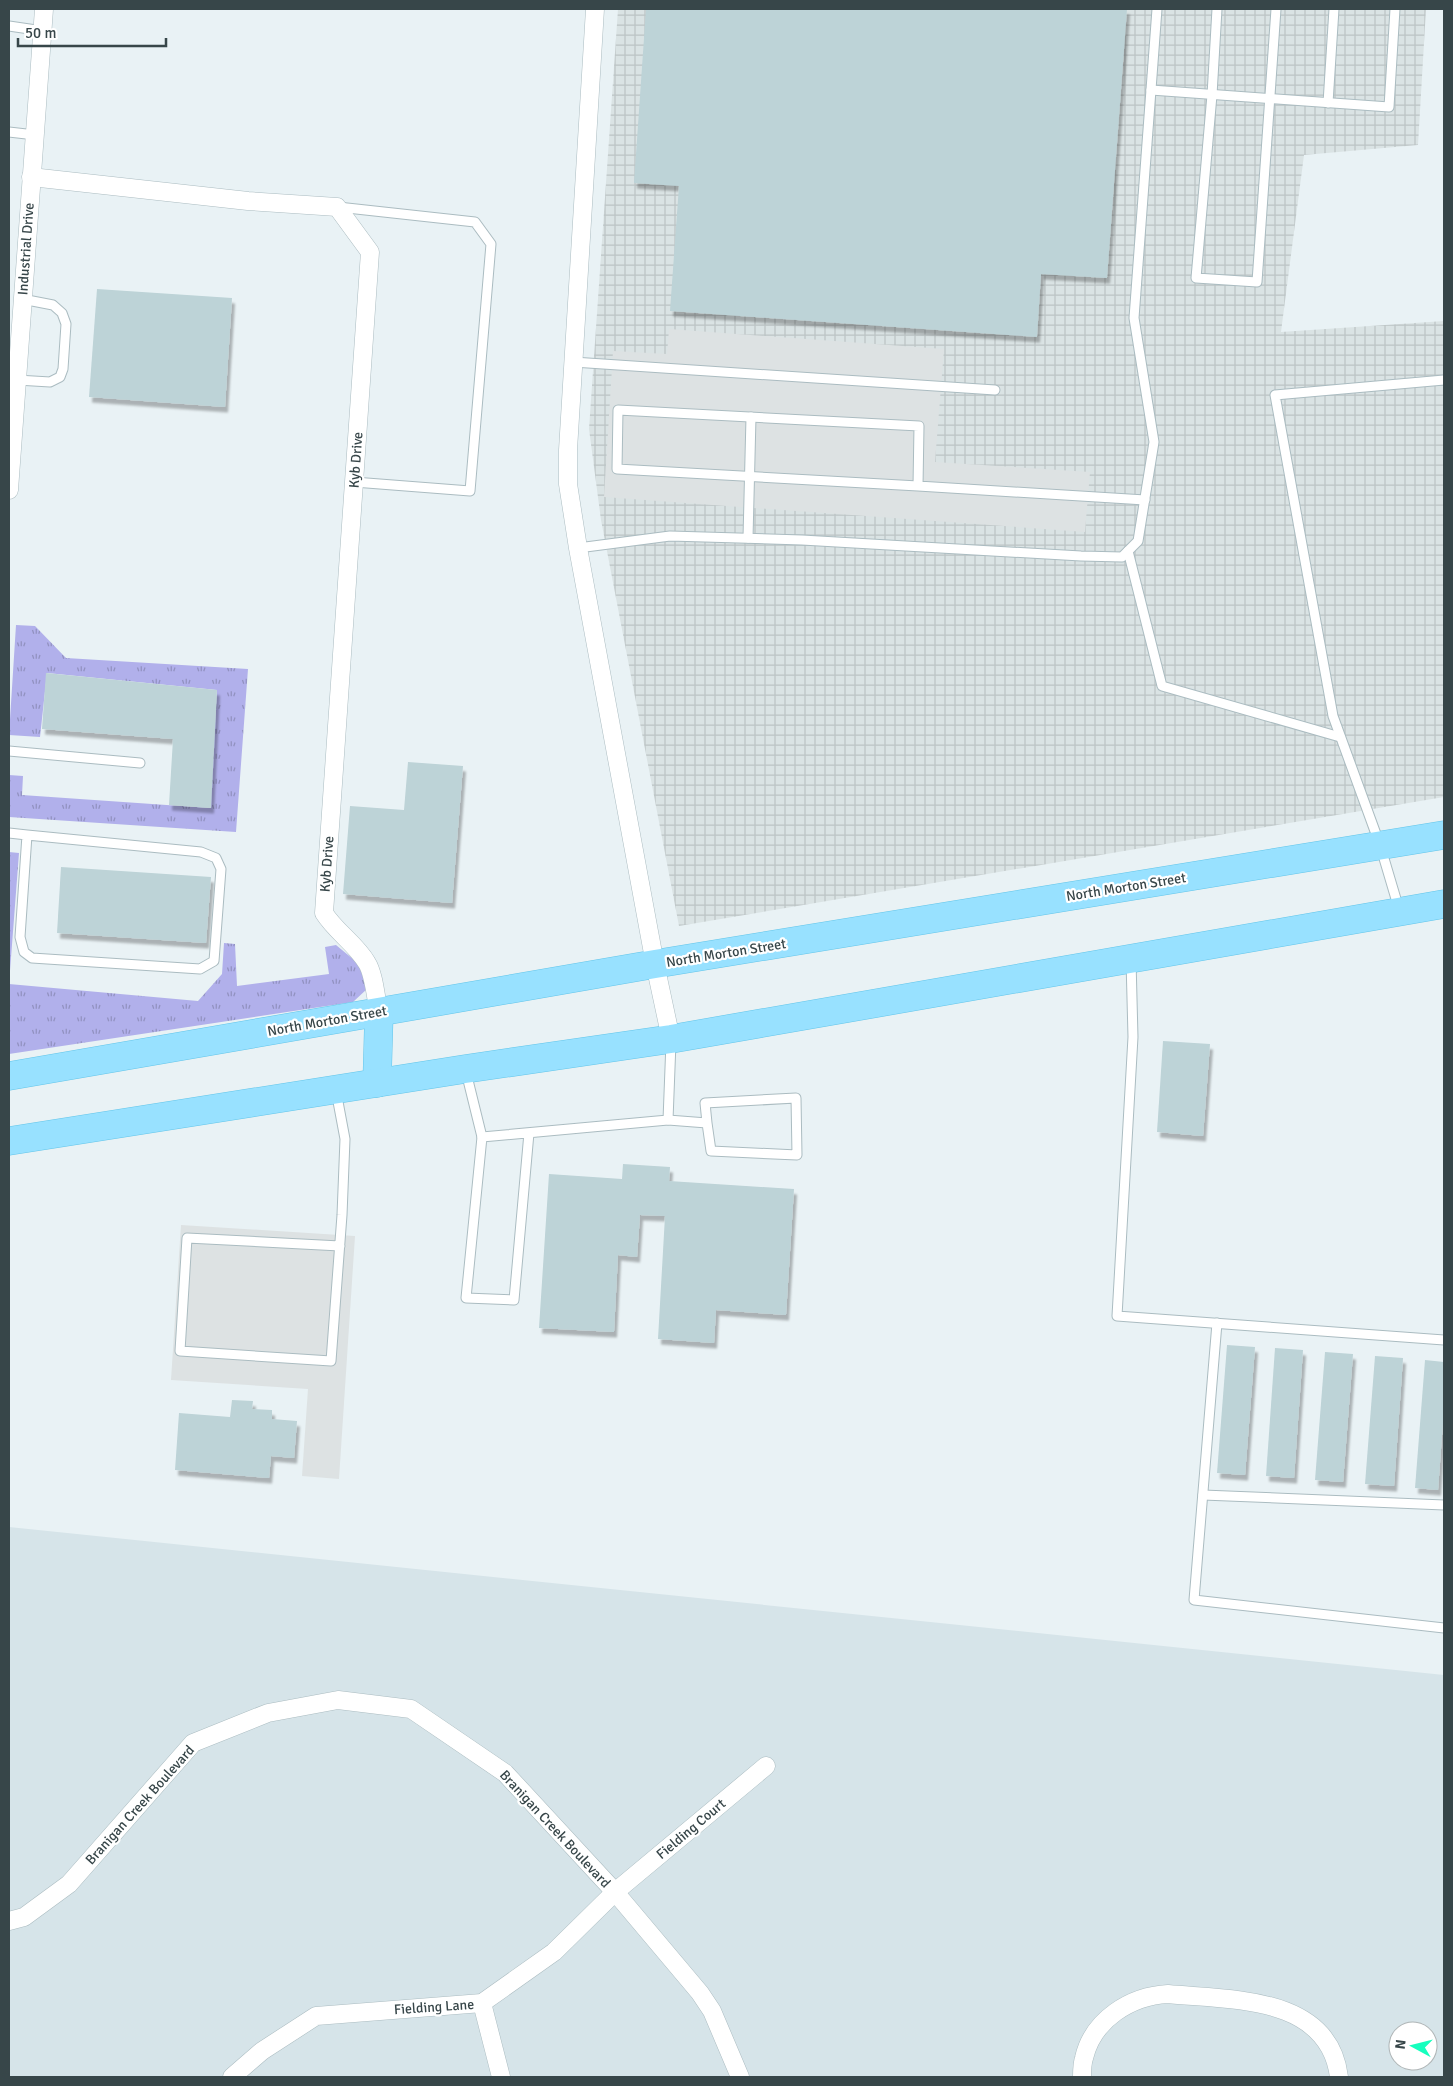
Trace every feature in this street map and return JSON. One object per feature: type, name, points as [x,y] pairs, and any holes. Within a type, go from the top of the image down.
[{"type":"main road","name":"North Morton Street","points":[[9,1076],[655,964],[1444,835]]},
{"type":"main road","points":[[9,1141],[465,1069],[672,1039],[1444,904]]},
{"type":"main road","points":[[377,1083],[379,1013]]},
{"type":"street","name":"Industrial Drive","points":[[9,490],[44,9]]},
{"type":"street","points":[[595,9],[573,362],[568,484],[578,548],[655,964],[672,1039]]},
{"type":"street","points":[[31,178],[248,201],[337,207]]},
{"type":"street","name":"Kyb Drive","points":[[337,207],[370,252],[324,913],[332,926],[368,964],[379,1013]]},
{"type":"street","name":"Branigan Creek Boulevard","points":[[9,1921],[24,1917],[69,1884],[193,1743],[268,1713],[338,1700],[411,1709],[505,1773],[615,1892],[700,1993],[712,2011],[740,2077]]},
{"type":"street","name":"Fielding Court","points":[[615,1892],[766,1766]]},
{"type":"street","name":"Fielding Lane","points":[[232,2077],[262,2051],[316,2016],[482,2004],[554,1952],[615,1892]]},
{"type":"street","points":[[1082,2077],[1084,2058],[1089,2044],[1109,2017],[1122,2007],[1138,1999],[1168,1994],[1268,2004],[1287,2010],[1306,2021],[1323,2037],[1333,2055],[1339,2077]]},
{"type":"street","points":[[482,2004],[501,2077]]},
{"type":"lane","points":[[578,548],[670,536],[802,540],[1122,557],[1138,541],[1154,442],[1134,318],[1157,9]]},
{"type":"lane","points":[[1217,9],[1212,94],[1196,278],[1257,282],[1276,9]]},
{"type":"lane","points":[[1328,103],[1334,9]]},
{"type":"lane","points":[[1151,90],[1389,107],[1395,9]]},
{"type":"lane","points":[[9,26],[43,31]]},
{"type":"lane","points":[[9,132],[35,135]]},
{"type":"lane","points":[[337,207],[475,222],[491,244],[470,491],[354,482]]},
{"type":"lane","points":[[17,380],[50,382],[60,377],[64,369],[66,324],[62,313],[53,304],[22,300]]},
{"type":"lane","points":[[573,362],[995,390]]},
{"type":"lane","points":[[1400,911],[1380,845],[1333,716],[1275,394],[1444,380]]},
{"type":"lane","points":[[918,486],[918,426],[618,410],[617,469],[1145,500]]},
{"type":"lane","points":[[748,538],[751,417]]},
{"type":"lane","points":[[1128,551],[1162,686],[1340,737]]},
{"type":"lane","points":[[9,751],[140,763]]},
{"type":"lane","points":[[9,834],[27,835],[202,852],[216,858],[221,869],[214,961],[200,969],[32,958],[24,952],[20,938],[27,835]]},
{"type":"lane","points":[[1131,960],[1133,1038],[1117,1316],[1444,1340]]},
{"type":"lane","points":[[668,1120],[672,1039]]},
{"type":"lane","points":[[465,1069],[482,1137],[466,1298],[514,1300],[529,1132]]},
{"type":"lane","points":[[336,1089],[345,1139],[340,1246],[331,1361],[180,1351],[187,1238],[340,1246]]},
{"type":"lane","points":[[796,1098],[797,1155],[711,1151],[707,1123],[705,1103],[796,1098]]},
{"type":"lane","points":[[482,1137],[668,1120],[707,1123]]},
{"type":"lane","points":[[1217,1323],[1194,1600],[1444,1628]]},
{"type":"lane","points":[[1203,1495],[1444,1505]]},
{"type":"shaded area","points":[[618,9],[1426,9],[1418,145],[1304,155],[1281,332],[1444,321],[1444,797],[679,926],[601,520],[589,429]]},
{"type":"shaded area","points":[[669,329],[944,349],[935,462],[1090,472],[1085,532],[604,497],[613,351],[667,354]]},
{"type":"shaded area","points":[[181,1225],[355,1236],[339,1479],[302,1476],[308,1389],[171,1380]]},
{"type":"shaded area","points":[[9,1527],[1444,1675],[1444,2077],[9,2077]]},
{"type":"green space","points":[[16,625],[35,626],[66,658],[248,669],[236,832],[9,817],[9,775],[23,776],[22,795],[210,808],[217,690],[47,673],[40,737],[9,735]]},
{"type":"green space","points":[[9,852],[19,853],[9,984]]},
{"type":"green space","points":[[224,943],[235,944],[237,986],[329,974],[325,947],[336,945],[365,969],[367,989],[353,1002],[9,1054],[9,984],[198,1001],[222,974]]},
{"type":"building","points":[[646,9],[1127,9],[1107,278],[1041,274],[1037,337],[670,311],[679,186],[634,183]]},
{"type":"building","points":[[97,289],[232,298],[225,407],[89,397]]},
{"type":"building","points":[[46,673],[217,690],[211,808],[169,805],[173,739],[42,729]]},
{"type":"building","points":[[408,762],[463,766],[452,903],[343,894],[350,806],[404,810]]},
{"type":"building","points":[[61,867],[211,877],[206,943],[57,933]]},
{"type":"building","points":[[1163,1041],[1210,1044],[1203,1136],[1157,1132]]},
{"type":"building","points":[[623,1164],[670,1167],[669,1181],[794,1189],[786,1315],[716,1310],[714,1343],[658,1339],[665,1216],[640,1215],[637,1257],[618,1255],[614,1332],[539,1328],[549,1174],[622,1179]]},
{"type":"building","points":[[1227,1345],[1255,1347],[1245,1475],[1217,1473]]},
{"type":"building","points":[[1275,1348],[1303,1350],[1294,1478],[1266,1476]]},
{"type":"building","points":[[1325,1352],[1353,1354],[1343,1482],[1315,1480]]},
{"type":"building","points":[[1375,1356],[1403,1358],[1394,1486],[1365,1484]]},
{"type":"building","points":[[1425,1360],[1444,1362],[1444,1408],[1438,1490],[1415,1488]]},
{"type":"building","points":[[232,1400],[253,1401],[252,1409],[272,1410],[272,1419],[297,1421],[294,1458],[271,1456],[269,1478],[175,1470],[179,1413],[230,1417]]}]
